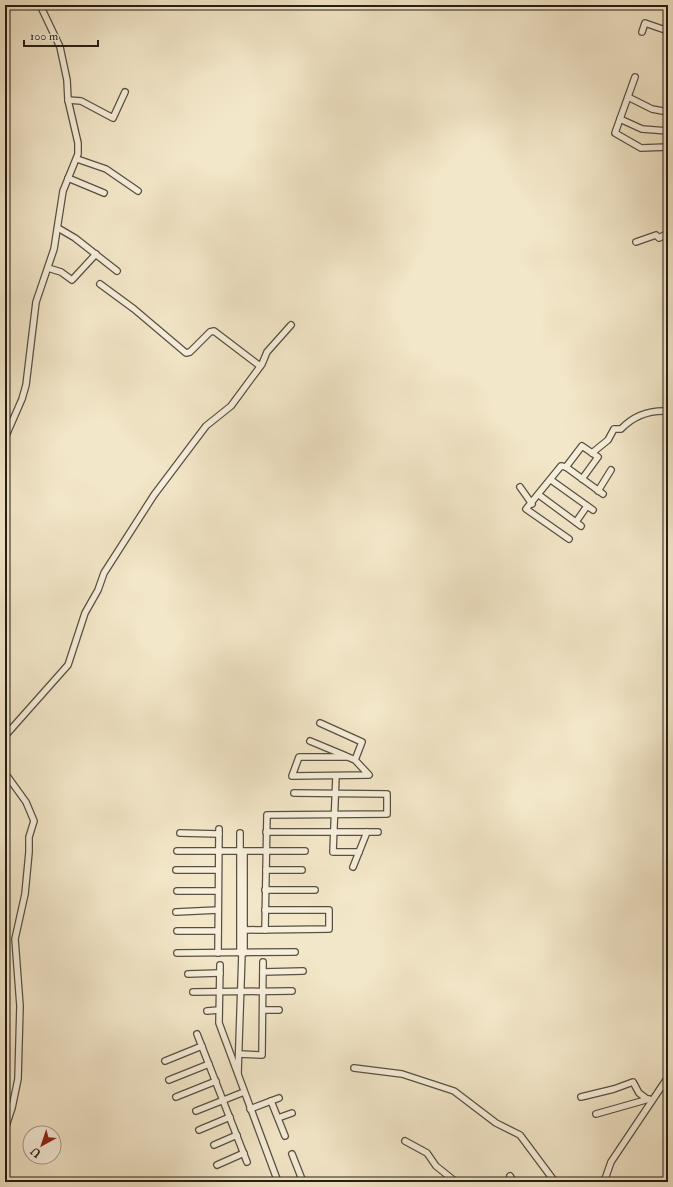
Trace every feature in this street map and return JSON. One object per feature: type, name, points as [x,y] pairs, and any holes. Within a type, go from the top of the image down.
[{"type":"street","points":[[5,438],[22,399],[26,385],[36,302],[48,268],[58,228],[63,191],[77,158],[78,143],[68,100],[67,80],[60,47],[40,5]]},
{"type":"street","points":[[642,32],[645,23],[668,31]]},
{"type":"street","points":[[635,77],[615,133],[635,146],[646,149],[668,147]]},
{"type":"street","points":[[68,100],[81,101],[113,118],[125,92]]},
{"type":"street","points":[[628,97],[652,109],[668,112]]},
{"type":"street","points":[[620,119],[642,129],[668,131]]},
{"type":"street","points":[[77,158],[106,169],[138,191]]},
{"type":"street","points":[[68,178],[104,193]]},
{"type":"street","points":[[58,228],[96,254],[117,271]]},
{"type":"street","points":[[636,242],[656,235],[659,238],[668,233]]},
{"type":"street","points":[[48,268],[61,272],[72,280],[96,254]]},
{"type":"street","points":[[100,284],[134,309],[186,353],[190,352],[210,332],[214,331],[260,366]]},
{"type":"street","points":[[5,736],[68,665],[85,613],[98,590],[104,573],[154,495],[202,432],[216,416],[230,407],[260,366],[267,352],[291,325]]},
{"type":"street","points":[[592,453],[608,440],[614,429],[621,429],[629,420],[653,410],[668,411]]},
{"type":"street","points":[[566,467],[582,446],[598,457],[582,479]]},
{"type":"street","points":[[569,539],[526,509],[532,504],[561,466],[566,467],[600,492],[611,470]]},
{"type":"street","points":[[551,480],[593,510]]},
{"type":"street","points":[[520,487],[532,504]]},
{"type":"street","points":[[539,495],[582,526]]},
{"type":"street","points":[[576,522],[587,506]]},
{"type":"street","points":[[320,723],[362,742],[355,760]]},
{"type":"street","points":[[310,741],[348,757],[355,760],[369,775],[292,776],[299,757],[348,757]]},
{"type":"street","points":[[5,773],[26,802],[34,821],[29,837],[25,894],[15,939],[20,1006],[18,1079],[12,1108],[5,1129]]},
{"type":"street","points":[[336,776],[336,814],[333,852],[359,852]]},
{"type":"street","points":[[265,930],[267,814],[387,814],[387,794],[294,793]]},
{"type":"street","points":[[180,833],[219,832],[218,953]]},
{"type":"street","points":[[266,832],[378,832]]},
{"type":"street","points":[[353,867],[367,832]]},
{"type":"street","points":[[240,833],[242,852],[244,930],[242,953]]},
{"type":"street","points":[[177,851],[305,851]]},
{"type":"street","points":[[238,1077],[242,953],[242,852]]},
{"type":"street","points":[[176,870],[218,870]]},
{"type":"street","points":[[266,870],[302,870]]},
{"type":"street","points":[[266,890],[314,890]]},
{"type":"street","points":[[177,891],[218,891]]},
{"type":"street","points":[[176,912],[218,910]]},
{"type":"street","points":[[244,930],[329,929],[329,910],[265,910]]},
{"type":"street","points":[[177,931],[218,931]]},
{"type":"street","points":[[177,953],[295,952]]},
{"type":"street","points":[[239,1054],[262,1055],[263,962]]},
{"type":"street","points":[[220,965],[219,1023],[278,1182]]},
{"type":"street","points":[[263,972],[303,971]]},
{"type":"street","points":[[188,974],[220,973]]},
{"type":"street","points":[[193,992],[292,991]]},
{"type":"street","points":[[208,1011],[219,1010]]},
{"type":"street","points":[[262,1010],[279,1010]]},
{"type":"street","points":[[197,1034],[247,1162]]},
{"type":"street","points":[[165,1061],[202,1046]]},
{"type":"street","points":[[169,1080],[209,1064]]},
{"type":"street","points":[[354,1068],[402,1074],[454,1091],[496,1123],[520,1135],[555,1182]]},
{"type":"street","points":[[604,1182],[611,1162],[650,1099],[668,1077]]},
{"type":"street","points":[[176,1097],[216,1082]]},
{"type":"street","points":[[581,1097],[614,1089],[632,1082],[635,1084],[639,1093],[650,1099]]},
{"type":"street","points":[[196,1111],[244,1092]]},
{"type":"street","points":[[250,1109],[279,1098]]},
{"type":"street","points":[[596,1114],[650,1099]]},
{"type":"street","points":[[271,1101],[285,1136]]},
{"type":"street","points":[[278,1118],[292,1113]]},
{"type":"street","points":[[200,1130],[230,1117]]},
{"type":"street","points":[[214,1145],[237,1135]]},
{"type":"street","points":[[405,1141],[427,1153],[436,1166],[455,1179],[456,1182]]},
{"type":"street","points":[[217,1165],[244,1153]]},
{"type":"street","points":[[292,1154],[303,1182]]},
{"type":"street","points":[[510,1176],[514,1182]]}]
